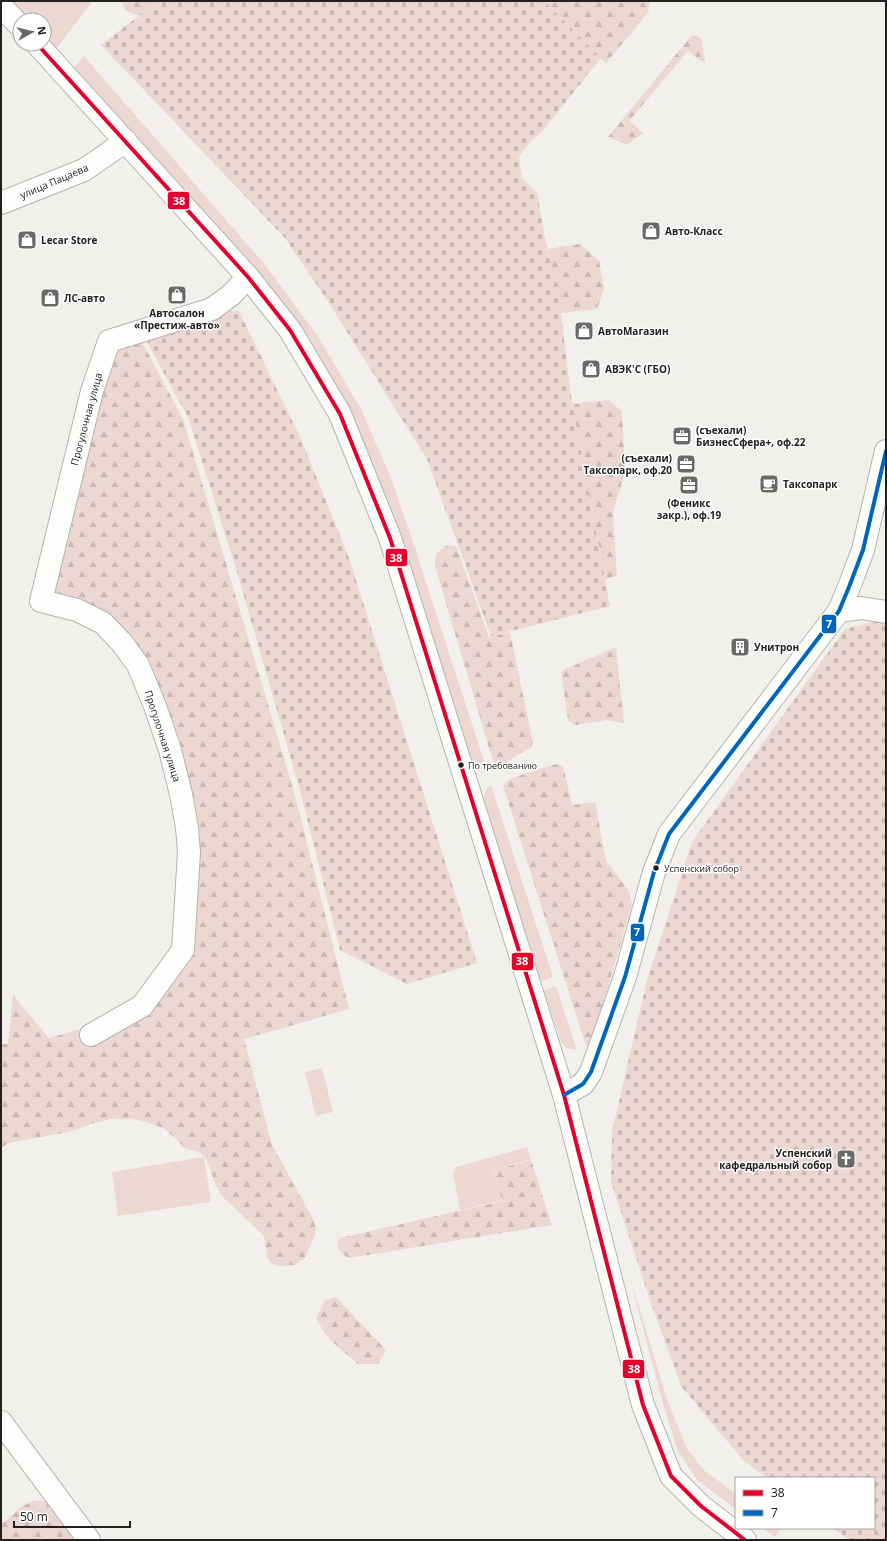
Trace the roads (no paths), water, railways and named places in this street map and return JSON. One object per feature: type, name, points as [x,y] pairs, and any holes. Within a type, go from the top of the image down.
[{"type":"street","points":[[1,6],[12,18]]},
{"type":"street","points":[[44,52],[248,277],[290,330],[340,414],[390,538],[564,1095],[643,1405],[671,1476],[701,1506],[745,1540]]},
{"type":"street","name":"улица Пацаева","points":[[1,203],[84,170],[126,141]]},
{"type":"street","name":"Прогулочная улица","points":[[91,1035],[142,1006],[183,950],[189,852],[187,828],[182,794],[170,750],[155,706],[138,665],[122,643],[103,623],[76,610],[41,601],[92,391],[109,341],[212,309],[231,296],[248,277]]},
{"type":"street","points":[[564,1095],[583,1084],[591,1072],[625,977],[654,872],[669,834],[839,611],[863,550],[886,451]]},
{"type":"street","points":[[839,611],[861,608],[886,612]]},
{"type":"street","points":[[1,1422],[89,1540]]},
{"type":"place","name":"Авто-Класс","points":[[651,231]]},
{"type":"place","name":"Lecar Store","points":[[27,240]]},
{"type":"place","name":"Автосалон «Престиж-авто»","points":[[177,295]]},
{"type":"place","name":"ЛС-авто","points":[[50,298]]},
{"type":"place","name":"АвтоМагазин","points":[[584,331]]},
{"type":"place","name":"АВЭК'С (ГБО)","points":[[591,369]]},
{"type":"place","name":"(съехали) БизнесСфера+, оф.22","points":[[682,436]]},
{"type":"place","name":"(съехали) Таксопарк, оф.20","points":[[686,464]]},
{"type":"place","name":"Таксопарк","points":[[769,484]]},
{"type":"place","name":"(Феникс закр.), оф.19","points":[[689,485]]},
{"type":"place","name":"Унитрон","points":[[740,647]]},
{"type":"place","name":"По требованию","points":[[461,765]]},
{"type":"place","name":"Успенский собор","points":[[656,868]]},
{"type":"place","name":"Успенский кафедральный собор","points":[[846,1159]]}]
